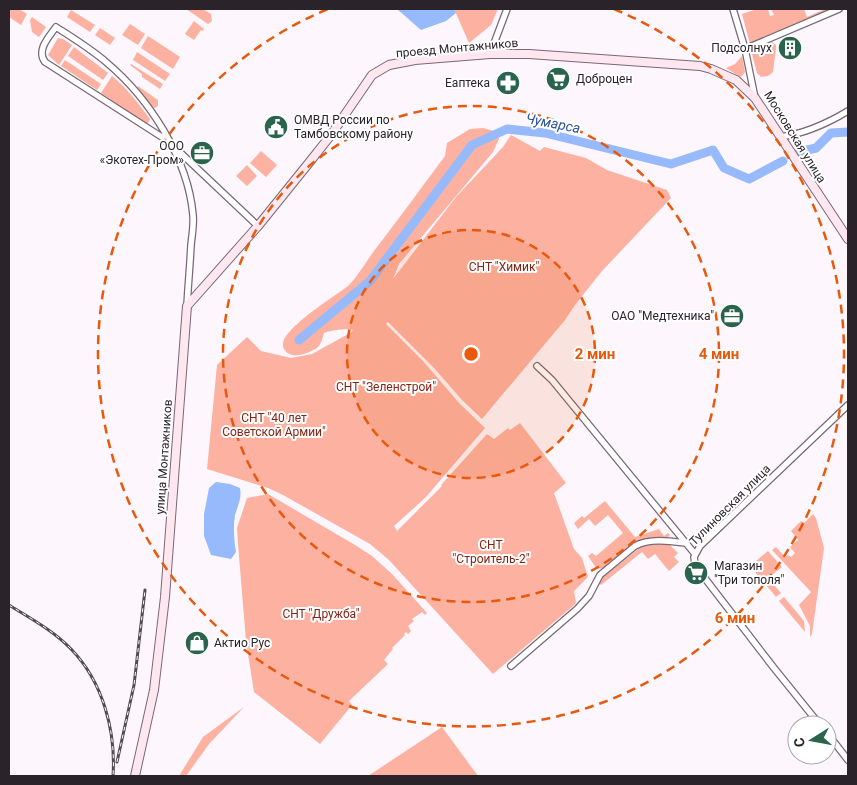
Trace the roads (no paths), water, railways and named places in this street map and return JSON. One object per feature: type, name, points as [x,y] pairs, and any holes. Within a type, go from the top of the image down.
[{"type":"main road","name":"проезд Монтажников","points":[[187,306],[258,226],[331,135],[372,75],[389,65],[416,60],[490,54],[529,54],[692,65],[711,69],[736,80],[755,98]]},
{"type":"main road","name":"Московская улица","points":[[755,98],[848,239]]},
{"type":"main road","name":"улица Монтажников","points":[[135,776],[154,690],[165,597],[181,363],[187,306]]},
{"type":"street","points":[[490,54],[507,9]]},
{"type":"street","name":"Московская улица","points":[[733,9],[745,50],[755,98]]},
{"type":"street","points":[[745,50],[839,9]]},
{"type":"street","name":"улица Монтажников","points":[[168,141],[45,62],[42,56],[43,47],[56,27],[106,61],[126,80],[143,100],[168,141],[182,167],[193,214],[187,306]]},
{"type":"street","points":[[780,137],[797,134],[837,118],[848,111]]},
{"type":"street","points":[[168,141],[258,226]]},
{"type":"street","points":[[537,366],[552,380],[695,554]]},
{"type":"street","name":"Тулиновская улица","points":[[812,715],[694,562],[695,554],[700,546],[848,405]]},
{"type":"street","points":[[510,666],[577,608],[589,596],[600,575],[635,546],[641,543],[665,541],[686,543]]},
{"type":"street","points":[[837,746],[848,760]]},
{"type":"water","points":[[397,9],[454,9],[456,13],[446,21],[421,30]]},
{"type":"water","points":[[216,482],[240,488],[240,498],[234,524],[236,552],[231,559],[211,555],[204,536],[204,514],[209,488]]},
{"type":"waterway","name":"Чумарса","points":[[299,340],[370,281],[472,145],[507,129],[545,133],[671,164],[713,150],[724,168],[749,179],[783,161]]},
{"type":"waterway","name":"Чумарса","points":[[799,152],[816,148],[831,133],[848,132]]},
{"type":"railway","points":[[117,762],[134,685],[145,590]]},
{"type":"railway","points":[[9,605],[42,625],[64,642],[82,662],[91,676],[105,708],[109,725],[112,742],[113,776]]},
{"type":"place","name":"Подсолнух","points":[[790,48]]},
{"type":"place","name":"Доброцен","points":[[558,79]]},
{"type":"place","name":"Еаптека","points":[[508,83]]},
{"type":"place","name":"ОМВД России по Тамбовскому району","points":[[276,127]]},
{"type":"place","name":"ООО «Экотех-Пром»","points":[[202,153]]},
{"type":"place","name":"ОАО \"Медтехника\"","points":[[732,316]]},
{"type":"place","name":"Магазин \"Три тополя\"","points":[[696,573]]},
{"type":"place","name":"Актио Рус","points":[[197,643]]},
{"type":"park label","name":"СНТ \"Химик\"","points":[[504,267]]},
{"type":"park label","name":"СНТ \"Зеленстрой\"","points":[[386,387]]},
{"type":"park label","name":"СНТ \"40 лет Советской Армии\"","points":[[274,425]]},
{"type":"park label","name":"СНТ \"Строитель-2\"","points":[[491,552]]},
{"type":"park label","name":"СНТ \"Дружба\"","points":[[321,614]]}]
